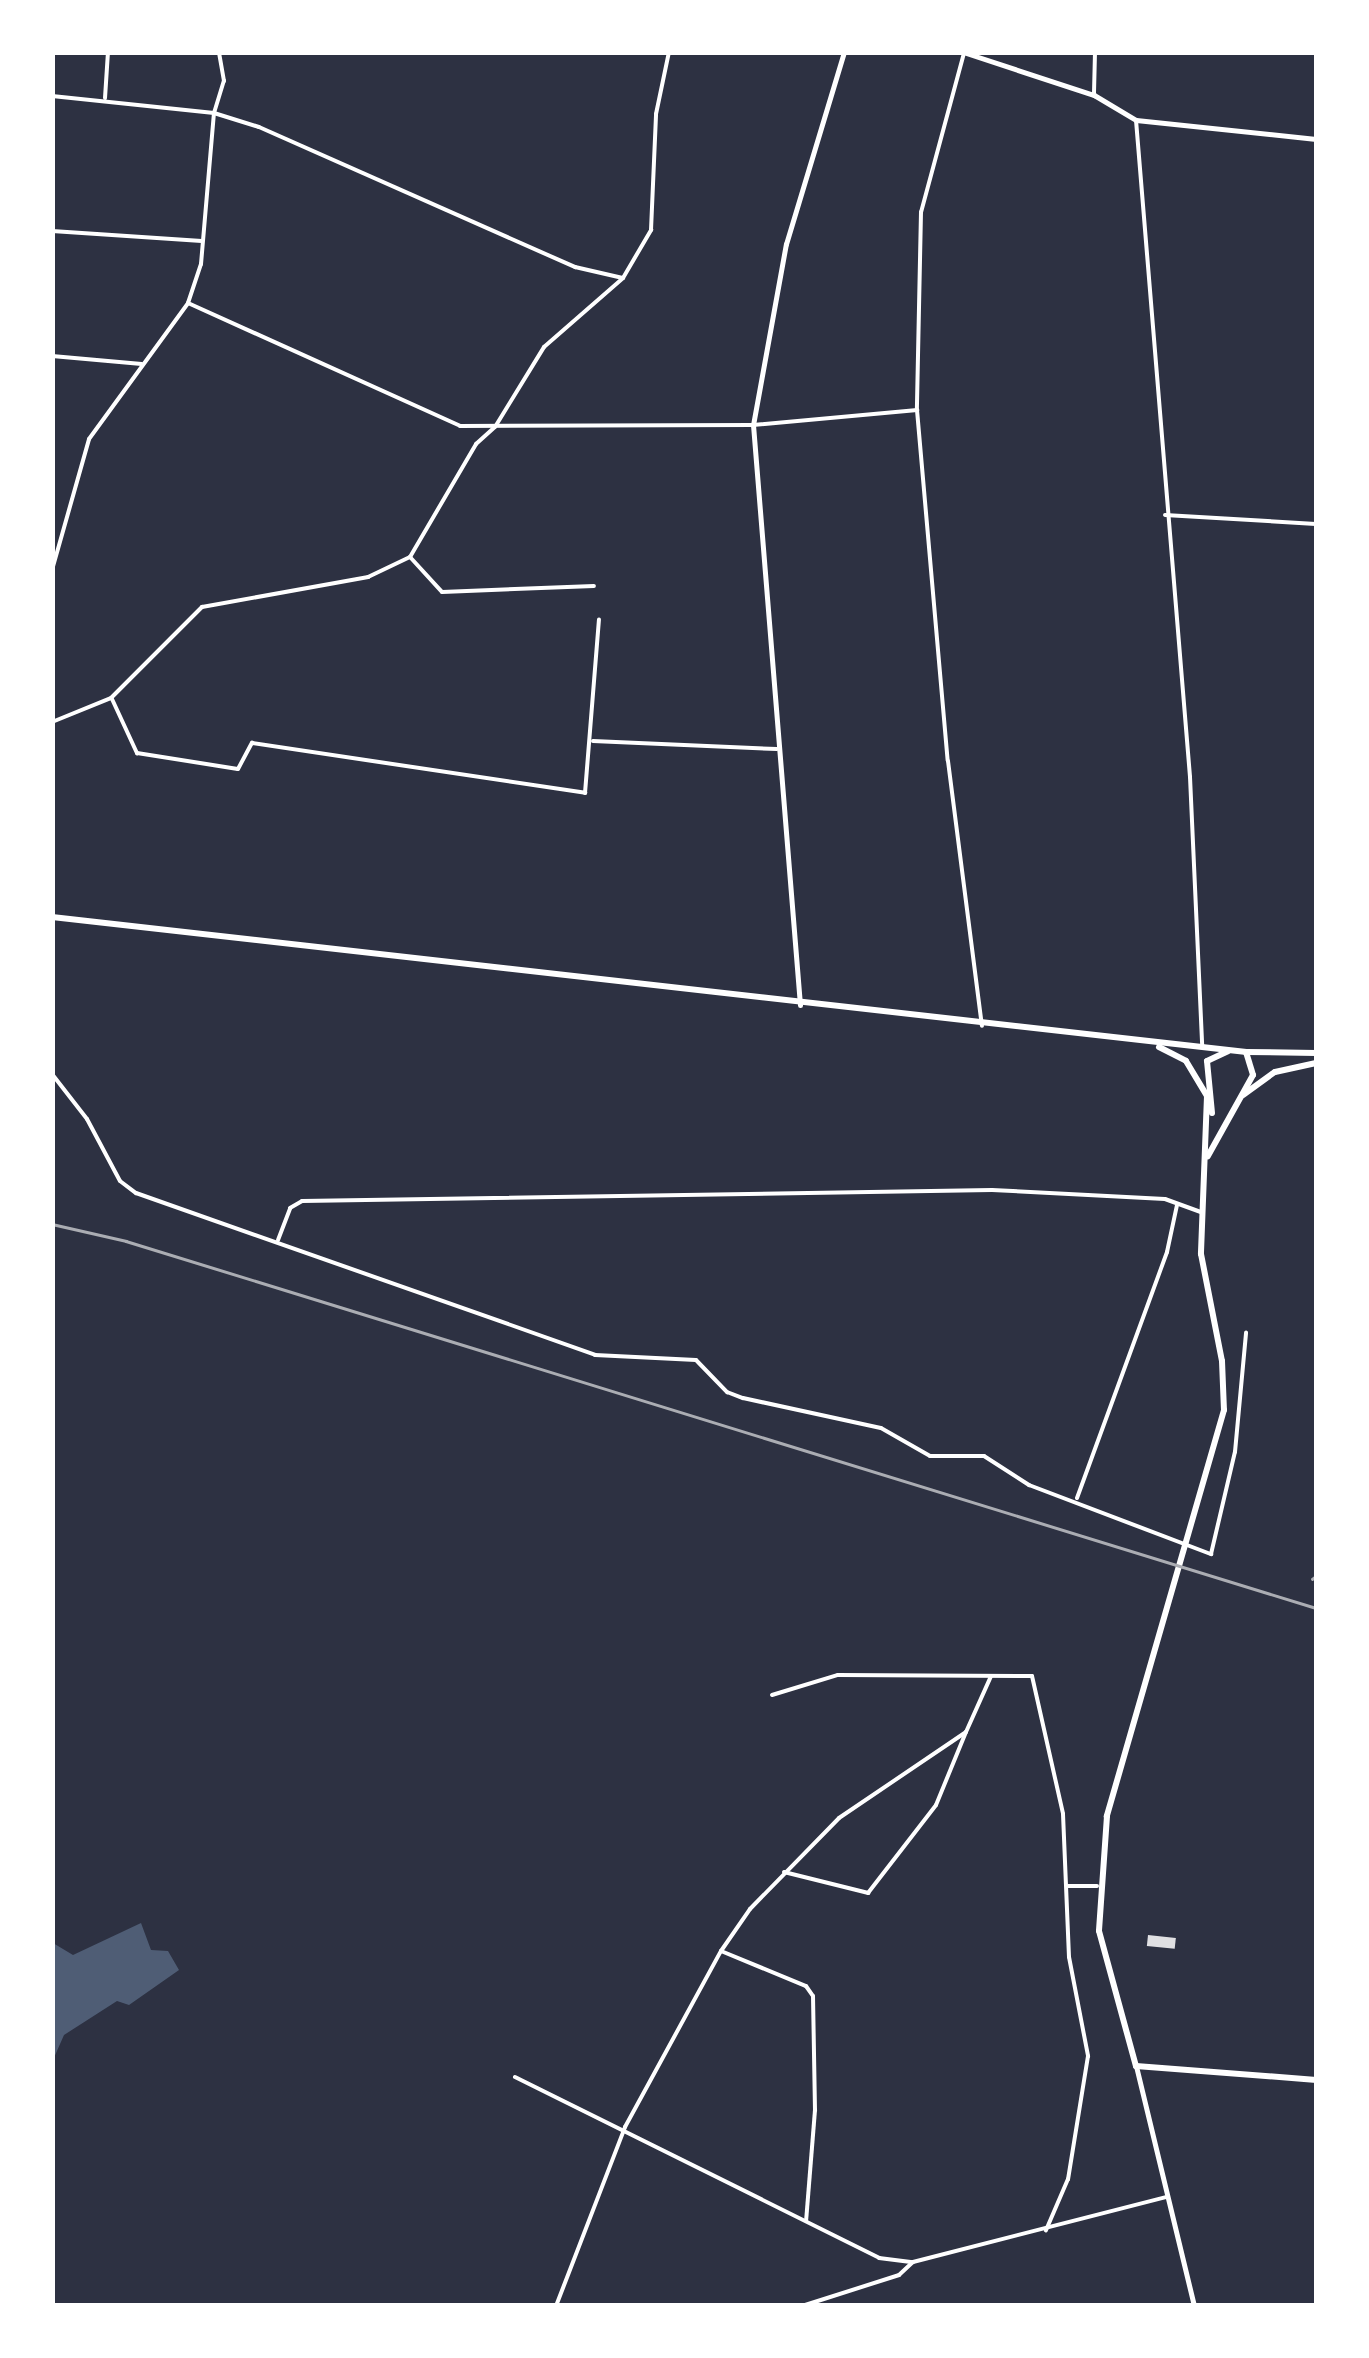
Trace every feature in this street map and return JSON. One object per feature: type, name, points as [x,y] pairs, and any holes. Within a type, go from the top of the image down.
[{"type":"main road","points":[[52,917],[982,1026],[1246,1052],[1316,1053]]},
{"type":"main road","points":[[1143,1043],[1174,1053],[1192,1068],[1206,1090],[1210,1119]]},
{"type":"main road","points":[[1234,1050],[1207,1061],[1210,1119],[1202,1212],[1201,1254],[1224,1386],[1203,1499],[1115,1783],[1097,1886],[1099,1931],[1136,2066],[1316,2080]]},
{"type":"main road","points":[[1208,1156],[1254,1070],[1246,1052]]},
{"type":"main road","points":[[1234,1102],[1275,1072],[1316,1062]]},
{"type":"street","points":[[106,98],[108,52]]},
{"type":"street","points":[[52,570],[89,439],[188,303],[205,242],[214,113],[224,81],[219,52]]},
{"type":"street","points":[[52,722],[111,698],[202,607],[368,577],[410,557],[476,444],[495,427],[544,347],[623,278],[652,230],[656,114],[669,52]]},
{"type":"street","points":[[800,1005],[753,425],[786,244],[844,52]]},
{"type":"street","points":[[1094,96],[1095,52]]},
{"type":"street","points":[[982,1026],[948,761],[917,410],[921,212],[964,53],[1094,96],[1136,120],[1316,139]]},
{"type":"street","points":[[52,96],[106,98],[214,113],[576,266],[623,278]]},
{"type":"street","points":[[1136,120],[1190,777],[1202,1046]]},
{"type":"street","points":[[52,231],[205,242]]},
{"type":"street","points":[[188,303],[460,426],[753,425],[917,410]]},
{"type":"street","points":[[52,356],[144,364]]},
{"type":"street","points":[[1166,515],[1316,524]]},
{"type":"street","points":[[410,557],[442,592],[594,586]]},
{"type":"street","points":[[111,698],[137,752],[238,769],[252,744],[585,793],[594,741],[599,620]]},
{"type":"street","points":[[594,741],[778,749]]},
{"type":"street","points":[[52,1074],[87,1119],[120,1181],[136,1193],[278,1240],[449,1308],[595,1355],[696,1360],[727,1392],[743,1398],[881,1428],[930,1456],[984,1456],[1029,1485],[1077,1499],[1211,1554],[1235,1452],[1246,1333]]},
{"type":"street","points":[[278,1240],[290,1208],[302,1201],[809,1188],[992,1190],[1176,1204],[1202,1212]]},
{"type":"street","points":[[1077,1499],[1167,1252],[1176,1204]]},
{"type":"street","points":[[772,1695],[809,1678],[838,1675],[1032,1676],[1063,1814],[1069,1957],[1088,2056],[1068,2179],[1046,2230]]},
{"type":"street","points":[[784,1872],[868,1893],[936,1804],[991,1676]]},
{"type":"street","points":[[556,2306],[625,2127],[721,1951],[784,1872],[878,1787],[966,1732]]},
{"type":"street","points":[[1068,1886],[1097,1886]]},
{"type":"street","points":[[721,1951],[806,1986],[812,1996],[814,2148],[806,2221]]},
{"type":"street","points":[[1136,2066],[1194,2306]]},
{"type":"street","points":[[515,2077],[625,2127],[879,2258],[912,2262],[1166,2197]]},
{"type":"street","points":[[802,2306],[899,2275],[912,2262]]},
{"type":"water","points":[[141,1923],[151,1950],[168,1951],[179,1970],[129,2005],[117,2001],[64,2035],[53,2060],[53,1943],[73,1955]]},
{"type":"building","points":[[1148,1935],[1176,1938],[1175,1949],[1147,1946]]},
{"type":"railway","points":[[52,1224],[126,1241],[1316,1608]]},
{"type":"railway","points":[[1312,1579],[1316,1576]]}]
